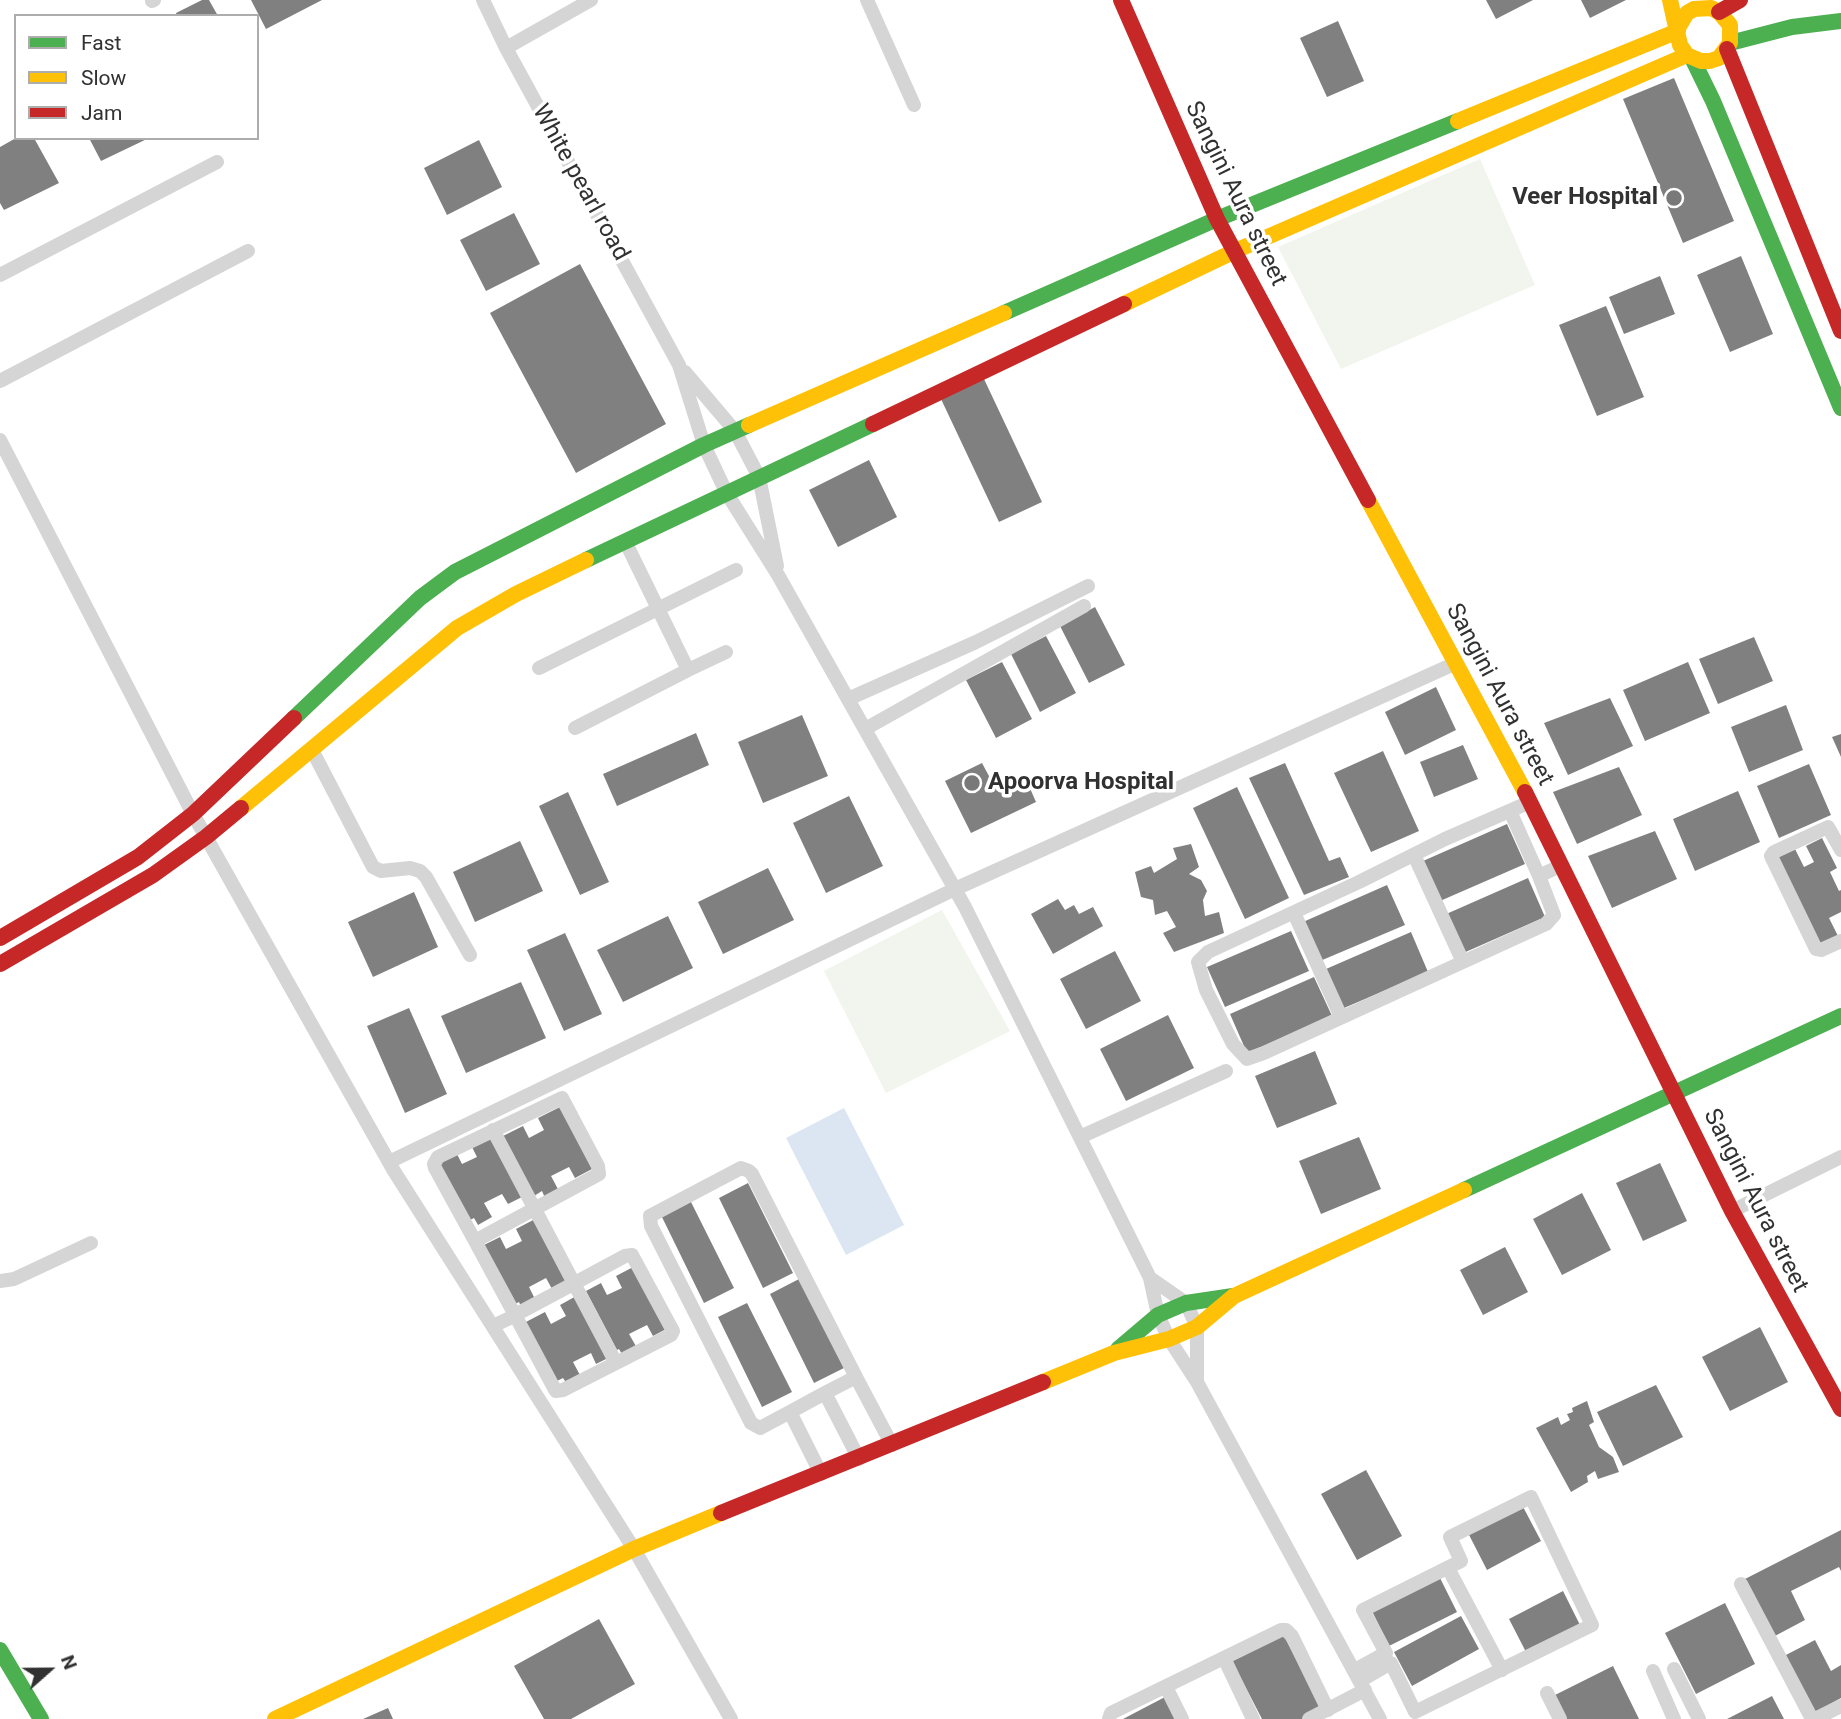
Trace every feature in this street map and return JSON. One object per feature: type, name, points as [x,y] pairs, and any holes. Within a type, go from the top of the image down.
[{"type":"street","name":"White pearl road","points":[[483,0],[506,48],[679,365]]},
{"type":"street","points":[[506,48],[591,0]]},
{"type":"street","points":[[867,0],[914,105]]},
{"type":"street","name":"Sangini Aura street","points":[[1121,0],[1217,219],[1530,802],[1732,1211],[1841,1409]]},
{"type":"street","points":[[1671,0],[1680,45],[1713,101],[1841,408]]},
{"type":"street","points":[[0,938],[138,857],[193,814],[420,598],[455,572],[735,431],[1217,219],[1678,30],[1682,20],[1694,9],[1740,0]]},
{"type":"street","points":[[1713,7],[1730,25],[1729,46],[1841,331]]},
{"type":"street","points":[[0,964],[153,875],[206,837],[457,628],[516,594],[1235,251],[1689,57],[1710,61],[1719,58],[1729,46],[1792,27],[1841,21]]},
{"type":"street","points":[[0,275],[217,162]]},
{"type":"street","points":[[0,381],[248,251]]},
{"type":"street","points":[[679,365],[735,431],[759,477],[779,575]]},
{"type":"street","points":[[679,365],[704,445],[726,492],[779,575],[956,889],[1150,1278],[1158,1315],[1170,1339],[1197,1382],[1380,1719]]},
{"type":"street","points":[[0,440],[193,814],[389,1163],[634,1549],[731,1719]]},
{"type":"street","points":[[625,541],[688,670]]},
{"type":"street","points":[[539,668],[736,570]]},
{"type":"street","points":[[849,699],[976,642],[1088,586]]},
{"type":"street","points":[[865,729],[1084,606]]},
{"type":"street","points":[[575,728],[726,652]]},
{"type":"street","points":[[389,1163],[956,889],[1456,663]]},
{"type":"street","points":[[312,750],[373,867],[381,871],[420,871],[426,877],[470,956]]},
{"type":"street","points":[[1510,811],[1554,915],[1546,925],[1247,1059],[1233,1044],[1206,990],[1198,962],[1208,952],[1444,839],[1530,802]]},
{"type":"street","points":[[1841,850],[1828,827],[1774,852],[1771,856],[1816,949],[1821,950],[1841,940]]},
{"type":"street","points":[[1413,855],[1463,962]]},
{"type":"street","points":[[1539,876],[1562,866]]},
{"type":"street","points":[[1294,913],[1341,1017]]},
{"type":"street","points":[[275,1719],[634,1549],[1114,1353],[1170,1339],[1197,1327],[1234,1296],[1841,1016]]},
{"type":"street","points":[[1080,1137],[1226,1071]]},
{"type":"street","points":[[475,1241],[597,1177],[598,1166],[560,1097],[438,1157],[434,1164],[475,1241],[515,1315],[556,1391],[564,1390],[671,1335],[673,1327],[632,1255],[625,1256],[515,1315],[493,1326]]},
{"type":"street","points":[[493,1130],[616,1363]]},
{"type":"street","points":[[1732,1211],[1841,1157]]},
{"type":"street","points":[[856,1377],[760,1427],[751,1423],[651,1226],[650,1216],[741,1168],[750,1171],[892,1445]]},
{"type":"street","points":[[0,1281],[14,1279],[91,1243]]},
{"type":"street","points":[[1150,1278],[1186,1303],[1197,1327],[1197,1382]]},
{"type":"street","points":[[1114,1353],[1158,1315],[1186,1303],[1234,1296]]},
{"type":"street","points":[[825,1393],[859,1459]]},
{"type":"street","points":[[790,1412],[821,1474]]},
{"type":"street","points":[[1309,1719],[1328,1710],[1386,1653],[1363,1610],[1461,1562],[1450,1537],[1531,1497],[1592,1625],[1415,1712],[1391,1663],[1375,1665]]},
{"type":"street","points":[[1448,1568],[1502,1670]]},
{"type":"street","points":[[1741,1584],[1813,1719],[1841,1706]]},
{"type":"street","points":[[1109,1719],[1111,1713],[1281,1630],[1286,1630],[1292,1636],[1328,1710]]},
{"type":"street","points":[[0,1650],[41,1719]]},
{"type":"street","points":[[1224,1658],[1253,1719]]},
{"type":"street","points":[[1674,1669],[1699,1719]]},
{"type":"street","points":[[1653,1671],[1674,1719]]},
{"type":"street","points":[[1166,1687],[1182,1719]]},
{"type":"street","points":[[1547,1693],[1560,1719]]},
{"type":"shaded area","points":[[1480,159],[1535,285],[1341,369],[1278,247]]},
{"type":"shaded area","points":[[942,910],[1010,1031],[886,1093],[824,971]]},
{"type":"shaded area","points":[[844,1108],[904,1225],[846,1255],[786,1138]]},
{"type":"building","points":[[202,0],[209,0],[217,14],[176,14]]},
{"type":"building","points":[[251,0],[322,0],[266,29]]},
{"type":"building","points":[[1486,0],[1533,0],[1496,19]]},
{"type":"building","points":[[1581,0],[1626,0],[1590,18]]},
{"type":"building","points":[[1338,21],[1364,81],[1327,97],[1300,38]]},
{"type":"building","points":[[1674,78],[1734,221],[1683,243],[1623,99]]},
{"type":"building","points":[[14,139],[35,140],[59,183],[4,210],[0,203],[0,147]]},
{"type":"building","points":[[90,140],[145,140],[101,161]]},
{"type":"building","points":[[479,140],[502,187],[447,215],[424,168]]},
{"type":"building","points":[[514,213],[540,264],[486,291],[460,240]]},
{"type":"building","points":[[1741,256],[1773,334],[1730,352],[1697,275]]},
{"type":"building","points":[[580,264],[666,424],[576,473],[490,313]]},
{"type":"building","points":[[1660,276],[1675,314],[1624,334],[1609,297]]},
{"type":"building","points":[[1606,306],[1644,397],[1597,416],[1559,325]]},
{"type":"building","points":[[984,379],[1042,502],[999,522],[941,399]]},
{"type":"building","points":[[869,460],[897,517],[838,547],[809,490]]},
{"type":"building","points":[[1095,607],[1125,665],[1089,683],[1060,626]]},
{"type":"building","points":[[1046,636],[1076,693],[1040,712],[1011,654]]},
{"type":"building","points":[[1754,637],[1773,681],[1718,704],[1699,659]]},
{"type":"building","points":[[1002,662],[1032,719],[996,738],[966,680]]},
{"type":"building","points":[[1688,662],[1710,713],[1645,741],[1623,690]]},
{"type":"building","points":[[1436,687],[1456,730],[1405,755],[1385,712]]},
{"type":"building","points":[[1610,698],[1633,746],[1568,775],[1544,723]]},
{"type":"building","points":[[1786,705],[1803,750],[1749,772],[1731,727]]},
{"type":"building","points":[[802,715],[828,776],[763,803],[738,742]]},
{"type":"building","points":[[696,733],[709,765],[617,806],[603,774]]},
{"type":"building","points":[[1841,734],[1841,757],[1832,737]]},
{"type":"building","points":[[1463,745],[1478,779],[1434,797],[1420,762]]},
{"type":"building","points":[[1383,751],[1419,831],[1371,852],[1334,773]]},
{"type":"building","points":[[982,763],[997,791],[1025,777],[1036,802],[971,833],[945,781]]},
{"type":"building","points":[[1285,763],[1329,861],[1340,857],[1349,877],[1304,895],[1249,778]]},
{"type":"building","points":[[1809,764],[1831,815],[1779,838],[1757,786]]},
{"type":"building","points":[[1619,767],[1642,815],[1577,844],[1553,792]]},
{"type":"building","points":[[1237,787],[1289,898],[1245,919],[1193,808]]},
{"type":"building","points":[[1738,791],[1760,842],[1695,871],[1673,819]]},
{"type":"building","points":[[568,792],[609,882],[580,895],[539,806]]},
{"type":"building","points":[[849,796],[883,866],[826,893],[793,823]]},
{"type":"building","points":[[1507,824],[1525,864],[1440,901],[1423,861]]},
{"type":"building","points":[[1655,831],[1677,879],[1612,908],[1588,856]]},
{"type":"building","points":[[1822,838],[1837,868],[1830,872],[1839,891],[1841,890],[1841,912],[1829,918],[1838,936],[1818,946],[1775,859],[1795,849],[1804,867],[1814,862],[1806,846]]},
{"type":"building","points":[[520,841],[543,891],[475,922],[453,872]]},
{"type":"building","points":[[1191,844],[1199,867],[1189,874],[1201,880],[1207,891],[1203,900],[1205,916],[1219,912],[1224,933],[1174,952],[1163,933],[1176,927],[1167,911],[1155,915],[1153,900],[1141,897],[1135,872],[1151,866],[1154,873],[1177,859],[1173,848]]},
{"type":"building","points":[[768,868],[794,920],[723,954],[698,902]]},
{"type":"building","points":[[1528,878],[1545,917],[1461,954],[1444,915]]},
{"type":"building","points":[[1387,885],[1405,925],[1320,961],[1303,922]]},
{"type":"building","points":[[414,892],[438,947],[373,977],[348,922]]},
{"type":"building","points":[[1058,899],[1065,910],[1074,905],[1079,914],[1093,907],[1103,926],[1053,954],[1031,914]]},
{"type":"building","points":[[668,916],[693,968],[623,1002],[597,950]]},
{"type":"building","points":[[1291,931],[1309,971],[1225,1007],[1207,967]]},
{"type":"building","points":[[1411,932],[1428,972],[1344,1008],[1326,969]]},
{"type":"building","points":[[565,933],[602,1014],[564,1031],[527,950]]},
{"type":"building","points":[[1115,951],[1141,1001],[1086,1029],[1060,979]]},
{"type":"building","points":[[1314,977],[1332,1016],[1247,1053],[1230,1014]]},
{"type":"building","points":[[521,982],[546,1038],[466,1073],[441,1016]]},
{"type":"building","points":[[409,1008],[447,1094],[405,1113],[367,1026]]},
{"type":"building","points":[[1168,1015],[1194,1068],[1126,1101],[1100,1049]]},
{"type":"building","points":[[1315,1051],[1337,1104],[1277,1128],[1255,1076]]},
{"type":"building","points":[[560,1107],[592,1169],[575,1178],[569,1167],[551,1176],[559,1191],[545,1198],[542,1191],[534,1196],[503,1136],[523,1126],[529,1138],[544,1130],[538,1118]]},
{"type":"building","points":[[492,1134],[524,1196],[508,1204],[502,1194],[484,1203],[492,1217],[478,1225],[474,1218],[466,1222],[435,1163],[456,1152],[462,1164],[477,1157],[471,1145]]},
{"type":"building","points":[[1359,1137],[1381,1189],[1321,1214],[1299,1161]]},
{"type":"building","points":[[1660,1163],[1687,1221],[1643,1241],[1616,1183]]},
{"type":"building","points":[[748,1183],[793,1273],[763,1288],[719,1198]]},
{"type":"building","points":[[1582,1193],[1611,1250],[1562,1275],[1533,1219]]},
{"type":"building","points":[[689,1198],[734,1288],[704,1303],[660,1213]]},
{"type":"building","points":[[537,1218],[569,1280],[552,1289],[546,1278],[529,1287],[536,1301],[522,1309],[519,1302],[511,1306],[480,1247],[500,1237],[506,1249],[522,1241],[516,1229]]},
{"type":"building","points":[[1505,1247],[1528,1292],[1483,1315],[1460,1270]]},
{"type":"building","points":[[637,1265],[670,1327],[653,1336],[647,1325],[629,1334],[637,1348],[623,1356],[619,1349],[617,1350],[586,1291],[601,1283],[607,1295],[622,1288],[616,1276]]},
{"type":"building","points":[[799,1279],[844,1368],[814,1383],[770,1294]]},
{"type":"building","points":[[578,1295],[610,1357],[596,1364],[591,1353],[573,1362],[581,1377],[567,1384],[563,1378],[555,1382],[524,1323],[545,1312],[551,1324],[566,1316],[560,1305]]},
{"type":"building","points":[[747,1303],[792,1392],[762,1407],[718,1317]]},
{"type":"building","points":[[1760,1327],[1788,1382],[1730,1411],[1702,1357]]},
{"type":"building","points":[[1656,1385],[1683,1437],[1623,1466],[1597,1412]]},
{"type":"building","points":[[1587,1401],[1594,1422],[1589,1425],[1599,1447],[1613,1457],[1619,1472],[1598,1479],[1595,1471],[1587,1476],[1588,1482],[1571,1492],[1536,1428],[1558,1417],[1561,1425],[1570,1420],[1567,1414],[1573,1412],[1572,1408]]},
{"type":"building","points":[[1366,1470],[1402,1536],[1357,1560],[1321,1494]]},
{"type":"building","points":[[1521,1503],[1541,1541],[1487,1570],[1467,1531]]},
{"type":"building","points":[[1841,1530],[1841,1571],[1839,1567],[1791,1591],[1805,1620],[1773,1637],[1743,1580]]},
{"type":"building","points":[[1440,1578],[1457,1612],[1389,1646],[1372,1611]]},
{"type":"building","points":[[1563,1591],[1580,1625],[1526,1652],[1509,1619]]},
{"type":"building","points":[[1725,1603],[1755,1664],[1696,1694],[1665,1633]]},
{"type":"building","points":[[1461,1616],[1479,1649],[1412,1686],[1394,1652]]},
{"type":"building","points":[[599,1619],[635,1684],[571,1719],[544,1719],[514,1666]]},
{"type":"building","points":[[1283,1634],[1322,1709],[1302,1719],[1262,1719],[1232,1661]]},
{"type":"building","points":[[1815,1640],[1831,1671],[1841,1665],[1841,1698],[1812,1714],[1782,1657]]},
{"type":"building","points":[[1613,1666],[1639,1719],[1565,1719],[1553,1696]]},
{"type":"building","points":[[1772,1696],[1784,1719],[1727,1719]]},
{"type":"building","points":[[1165,1697],[1176,1719],[1123,1719]]},
{"type":"building","points":[[388,1708],[393,1719],[363,1719]]},
{"type":"traffic: fast","points":[[1730,43],[1792,27],[1841,21]]},
{"type":"traffic: fast","points":[[1692,58],[1713,101],[1841,408]]},
{"type":"traffic: fast","points":[[1004,313],[1217,219],[1458,121]]},
{"type":"traffic: fast","points":[[586,560],[873,424]]},
{"type":"traffic: fast","points":[[294,718],[420,598],[455,572],[704,445],[749,425]]},
{"type":"traffic: fast","points":[[1464,1190],[1841,1016]]},
{"type":"traffic: fast","points":[[1118,1349],[1158,1315],[1186,1303],[1233,1296]]},
{"type":"traffic: fast","points":[[0,1650],[41,1719]]},
{"type":"traffic: slow","points":[[1670,0],[1680,45],[1687,55],[1701,61],[1710,61],[1719,58],[1730,43],[1730,25],[1719,12],[1711,8],[1694,9],[1687,13],[1678,28]]},
{"type":"traffic: slow","points":[[1458,121],[1678,31]]},
{"type":"traffic: slow","points":[[1124,304],[1235,251],[1687,55]]},
{"type":"traffic: slow","points":[[749,425],[1004,313]]},
{"type":"traffic: slow","points":[[1368,500],[1525,792]]},
{"type":"traffic: slow","points":[[241,808],[457,628],[516,594],[586,560]]},
{"type":"traffic: slow","points":[[1043,1382],[1114,1353],[1169,1339],[1197,1327],[1234,1296],[1464,1190]]},
{"type":"traffic: slow","points":[[275,1719],[634,1549],[721,1513]]},
{"type":"traffic: jam","points":[[1121,0],[1217,219],[1368,500]]},
{"type":"traffic: jam","points":[[1719,12],[1740,0]]},
{"type":"traffic: jam","points":[[1727,49],[1841,331]]},
{"type":"traffic: jam","points":[[873,424],[1124,304]]},
{"type":"traffic: jam","points":[[0,938],[138,857],[193,814],[294,718]]},
{"type":"traffic: jam","points":[[1525,792],[1732,1211],[1841,1409]]},
{"type":"traffic: jam","points":[[0,964],[153,875],[241,808]]},
{"type":"traffic: jam","points":[[721,1513],[1043,1382]]},
{"type":"place","name":"Veer Hospital","points":[[1674,198]]},
{"type":"place","name":"Apoorva Hospital","points":[[972,783]]}]
